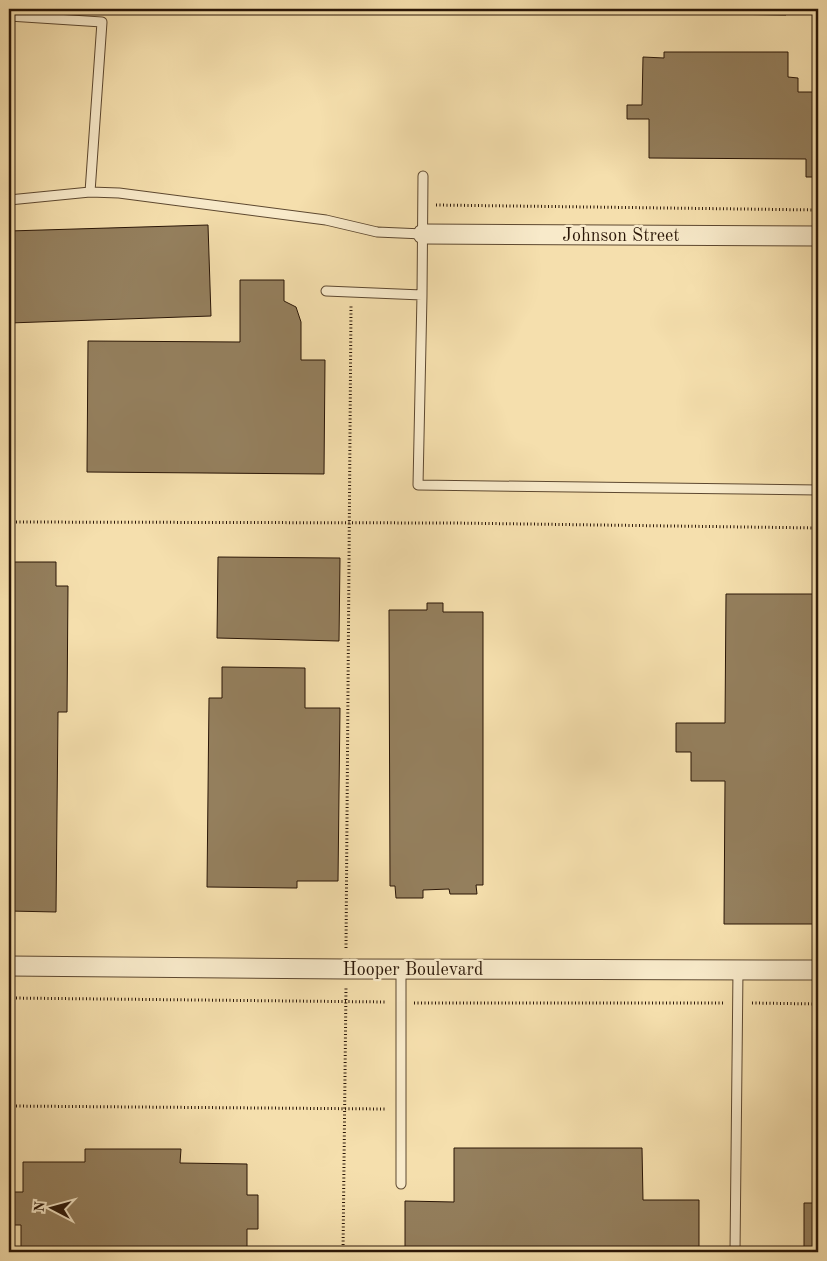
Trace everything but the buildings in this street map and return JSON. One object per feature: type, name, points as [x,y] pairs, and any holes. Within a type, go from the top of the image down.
[{"type":"street","name":"Johnson Street","points":[[423,234],[818,236]]},
{"type":"street","name":"Hooper Boulevard","points":[[9,966],[818,970]]},
{"type":"lane","points":[[9,16],[102,22],[90,192]]},
{"type":"lane","points":[[423,176],[418,485],[818,490]]},
{"type":"lane","points":[[9,200],[90,192],[119,193],[318,219],[377,232],[423,234]]},
{"type":"lane","points":[[326,291],[422,295]]},
{"type":"lane","points":[[401,1184],[402,969]]},
{"type":"lane","points":[[735,1252],[738,970]]},
{"type":"path","points":[[423,205],[818,210]]},
{"type":"path","points":[[346,948],[351,305]]},
{"type":"path","points":[[9,522],[349,523],[818,528]]},
{"type":"path","points":[[344,1252],[346,984]]},
{"type":"path","points":[[9,1106],[401,1110]]}]
